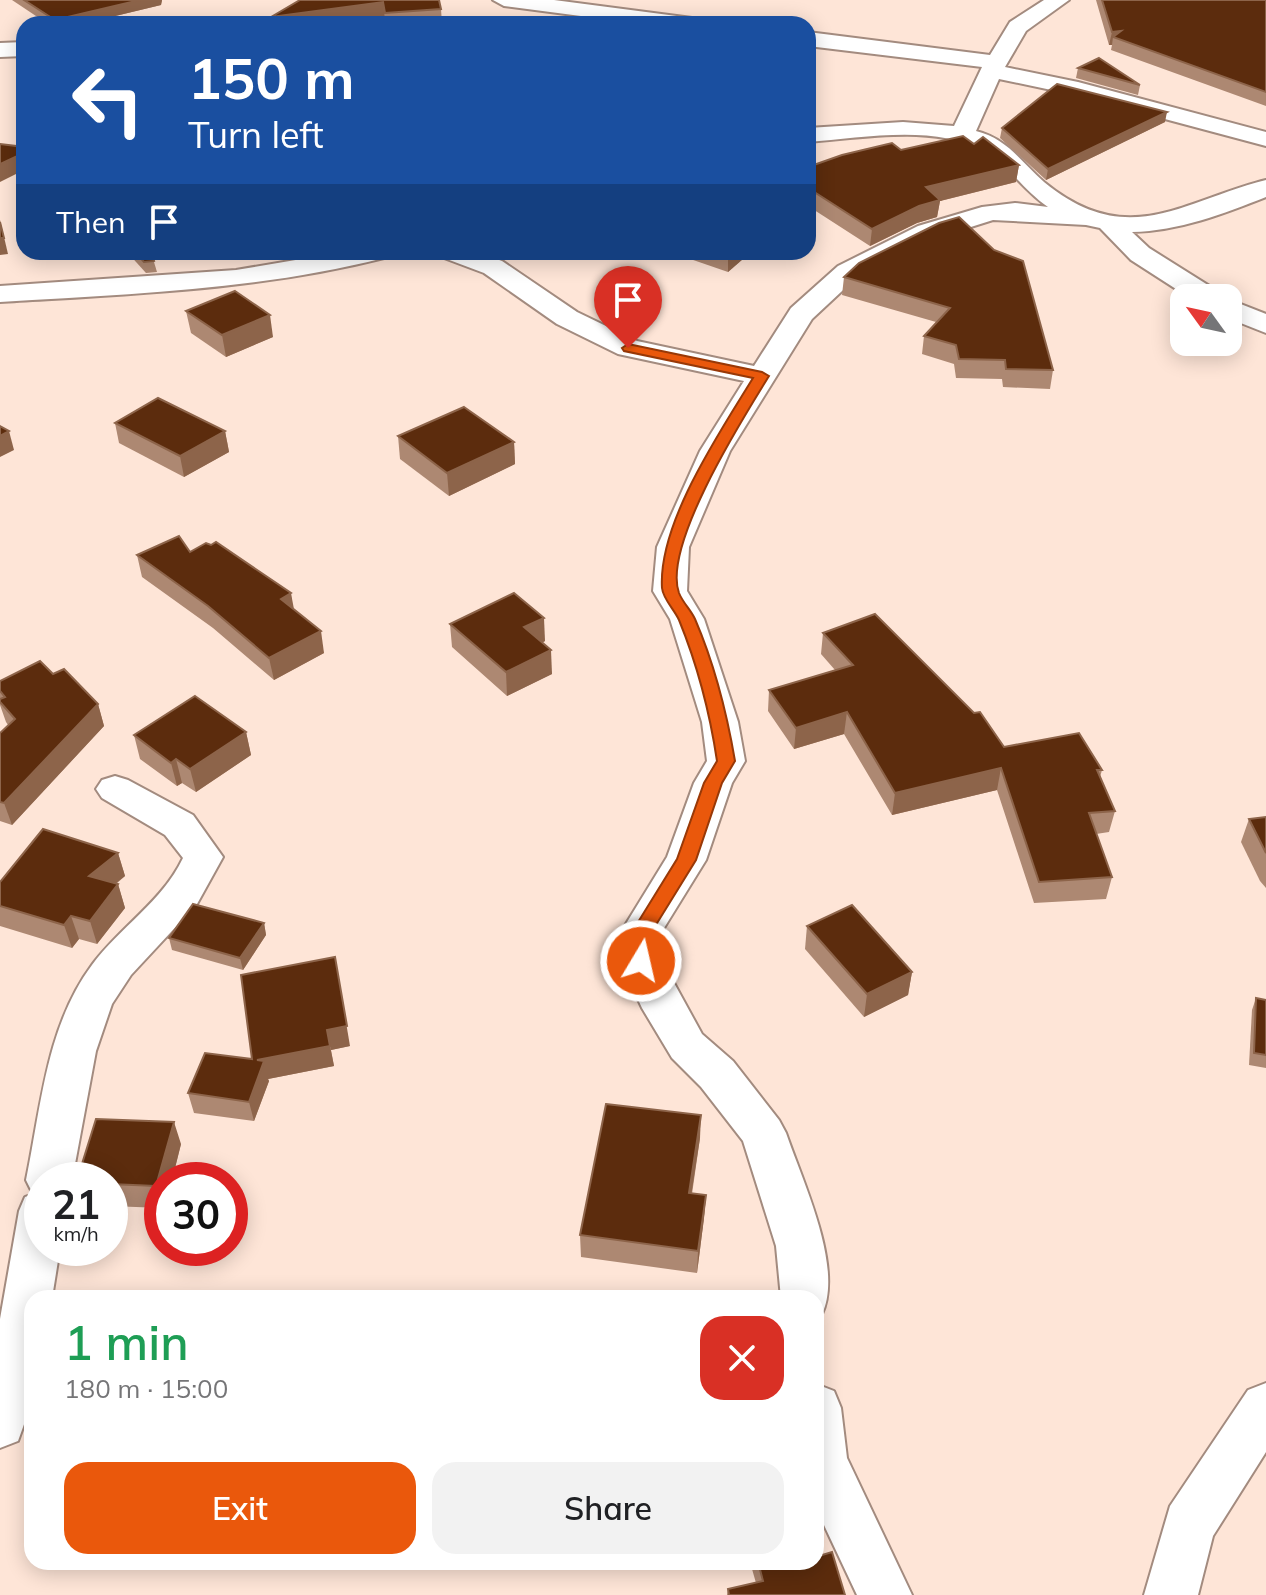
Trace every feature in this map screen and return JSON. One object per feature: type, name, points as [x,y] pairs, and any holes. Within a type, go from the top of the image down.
[{"type":"street","points":[[504,0],[562,16],[597,0]]},
{"type":"street","points":[[962,135],[994,67],[1018,27],[1058,0]]},
{"type":"street","points":[[816,40],[994,67],[1266,139]]},
{"type":"street","points":[[816,135],[901,130],[962,135],[994,147],[1037,188],[1097,222],[1187,284]]},
{"type":"street","points":[[804,1290],[800,1246],[763,1133],[717,1074],[687,1046],[657,996],[641,961],[644,927],[686,860],[713,783],[726,761],[720,722],[687,619],[670,591],[673,547],[715,451],[801,314],[847,272],[927,232],[991,212],[1015,211],[1097,222],[1151,225],[1266,188]]},
{"type":"street","points":[[0,294],[242,277],[344,260]]},
{"type":"street","points":[[474,260],[520,283],[567,318],[628,348],[762,376]]},
{"type":"street","points":[[1242,314],[1266,325]]},
{"type":"street","points":[[52,1162],[68,1072],[82,1027],[104,980],[193,883],[203,857],[179,825],[115,789]]},
{"type":"street","points":[[29,1290],[33,1266]]},
{"type":"street","points":[[0,1424],[17,1366],[24,1323]]},
{"type":"street","points":[[1171,1595],[1189,1525],[1266,1407]]},
{"type":"street","points":[[824,1467],[885,1595]]},
{"type":"building","points":[[24,0],[140,0],[72,16],[49,16]]},
{"type":"building","points":[[300,0],[439,0],[441,9],[385,13],[383,2],[273,16]]},
{"type":"building","points":[[1102,0],[1266,0],[1266,92],[1113,37],[1121,31],[1112,32]]},
{"type":"building","points":[[1099,58],[1140,85],[1078,68]]},
{"type":"building","points":[[1057,84],[1167,112],[1048,169],[1002,128]]},
{"type":"building","points":[[963,136],[974,144],[983,137],[1019,165],[926,187],[940,200],[919,206],[872,229],[816,193],[816,164],[892,143],[901,150]]},
{"type":"building","points":[[0,144],[16,146],[16,157],[0,164]]},
{"type":"building","points":[[959,217],[994,250],[1023,261],[1053,370],[1006,369],[1005,360],[959,359],[956,345],[924,336],[950,308],[844,277],[859,263],[939,223]]},
{"type":"building","points":[[235,291],[270,315],[222,335],[186,311]]},
{"type":"building","points":[[158,398],[225,431],[180,456],[115,423]]},
{"type":"building","points":[[464,407],[514,442],[447,473],[398,436]]},
{"type":"building","points":[[0,426],[9,431],[0,436]]},
{"type":"building","points":[[179,536],[190,552],[206,543],[211,545],[216,542],[291,593],[281,599],[321,631],[269,658],[208,606],[137,555]]},
{"type":"building","points":[[514,593],[544,618],[524,627],[551,650],[506,672],[450,624]]},
{"type":"building","points":[[875,614],[974,713],[980,712],[1004,747],[1079,733],[1102,770],[1097,770],[1115,811],[1089,813],[1112,877],[1039,882],[1001,768],[895,793],[847,712],[796,728],[769,690],[853,665],[823,633]]},
{"type":"building","points":[[40,661],[53,674],[64,669],[98,704],[4,803],[0,802],[0,733],[15,719],[0,702],[5,697],[0,691],[0,681]]},
{"type":"building","points":[[195,696],[246,732],[190,769],[176,759],[171,763],[134,735]]},
{"type":"building","points":[[1266,817],[1266,853],[1249,819]]},
{"type":"building","points":[[43,829],[118,853],[89,876],[118,884],[90,921],[71,916],[64,925],[0,906],[0,882]]},
{"type":"building","points":[[193,904],[264,923],[240,958],[169,938]]},
{"type":"building","points":[[852,905],[912,972],[867,994],[807,926]]},
{"type":"building","points":[[335,957],[347,1026],[327,1030],[330,1046],[257,1060],[264,1061],[249,1102],[188,1093],[205,1053],[252,1059],[241,975]]},
{"type":"building","points":[[1256,998],[1266,1000],[1266,1055],[1254,1053]]},
{"type":"building","points":[[606,1104],[701,1115],[689,1193],[706,1195],[698,1251],[580,1235]]},
{"type":"building","points":[[96,1119],[174,1122],[163,1162],[144,1162],[144,1185],[128,1185],[128,1162],[83,1162]]},
{"type":"building","points":[[832,1552],[845,1595],[729,1595],[728,1589],[763,1581],[760,1570],[824,1570],[824,1554]]},
{"type":"route","points":[[628,348],[664,358],[762,376],[715,451],[673,547],[670,591],[687,619],[704,680],[720,722],[726,761],[713,783],[686,860],[644,927],[641,961]]}]
